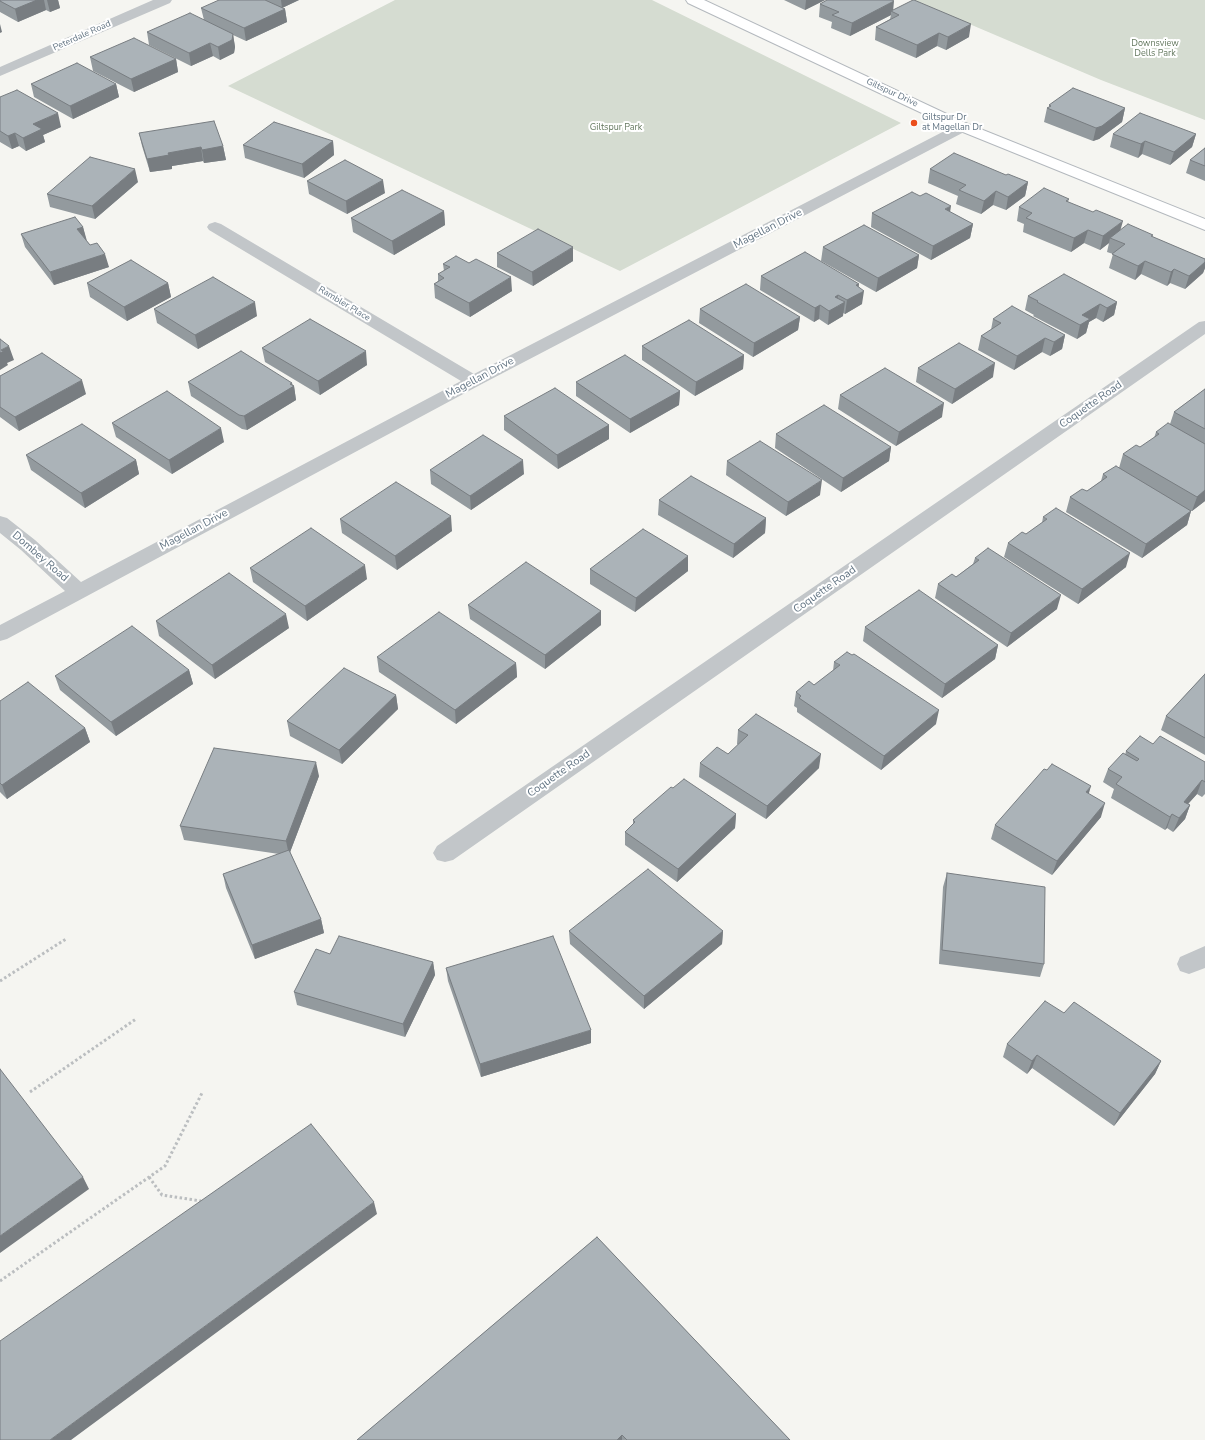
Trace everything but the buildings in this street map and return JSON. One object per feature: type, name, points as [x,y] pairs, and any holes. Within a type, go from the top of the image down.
[{"type":"street","name":"Peterdale Road","points":[[0,72],[164,0]]},
{"type":"street","name":"Giltspur Drive","points":[[693,0],[963,127],[1205,225]]},
{"type":"street","name":"Magellan Drive","points":[[0,634],[474,381],[963,127]]},
{"type":"street","name":"Rambler Place","points":[[215,227],[474,381]]},
{"type":"street","name":"Coquette Road","points":[[445,853],[1205,326]]},
{"type":"street","name":"Dombey Road","points":[[0,523],[28,545],[79,592]]},
{"type":"path","points":[[0,981],[66,939]]},
{"type":"path","points":[[30,1092],[136,1019]]},
{"type":"path","points":[[0,1281],[165,1166],[202,1094]]},
{"type":"path","points":[[149,1177],[162,1195],[201,1201]]},
{"type":"green space","name":"Giltspur Park","points":[[395,0],[652,0],[901,123],[620,271],[228,86]]},
{"type":"green space","name":"Downsview Dells Park","points":[[913,0],[1205,0],[1205,120],[1101,80]]},
{"type":"place","name":"Giltspur Dr at Magellan Dr","points":[[914,123]]}]
